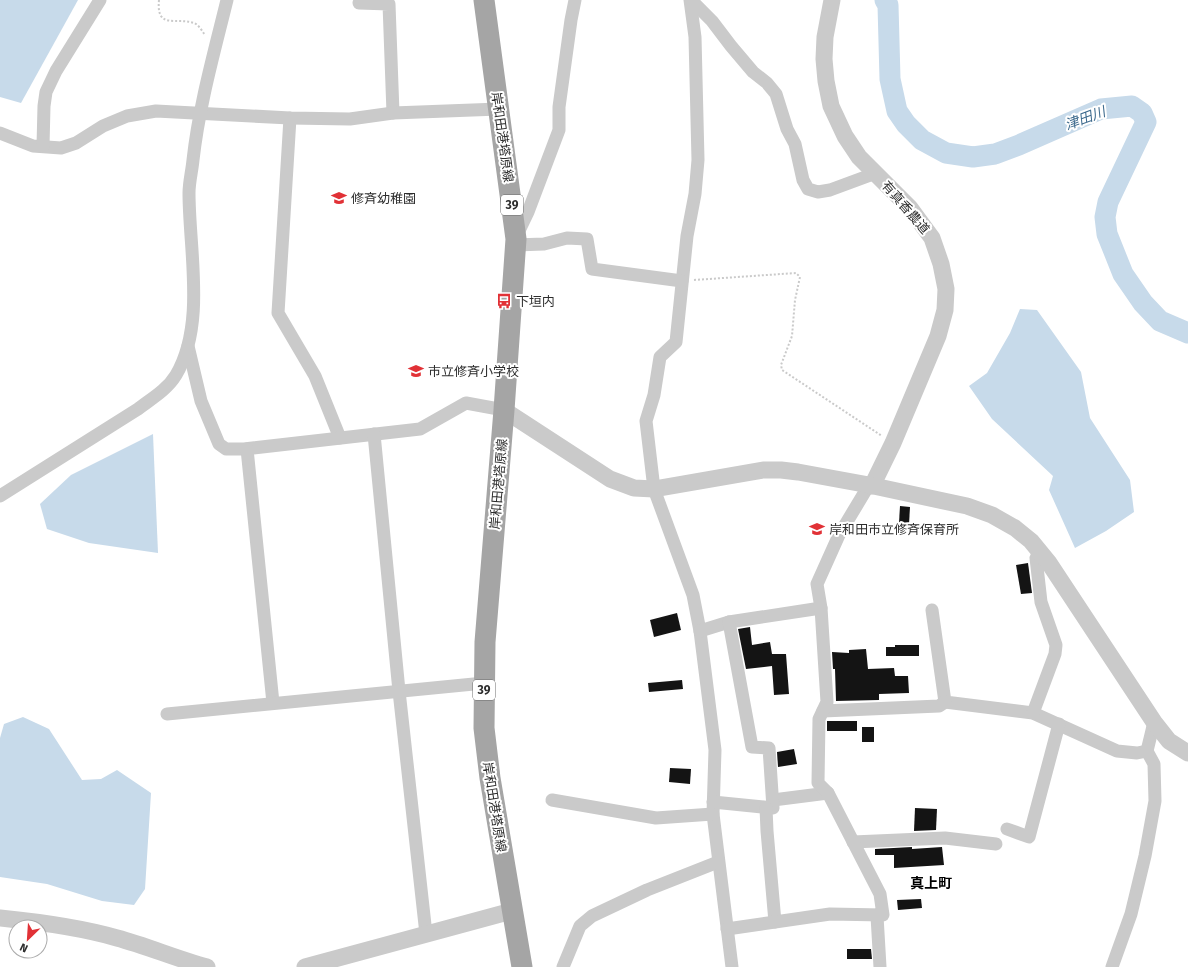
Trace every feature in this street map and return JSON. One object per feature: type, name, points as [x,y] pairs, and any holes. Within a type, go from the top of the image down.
[{"type":"main road","name":"岸和田港塔原線","points":[[484,0],[515,242],[504,410],[485,642],[484,728],[522,967]]},
{"type":"street","points":[[43,146],[44,106],[46,92],[56,70],[100,0]]},
{"type":"street","points":[[0,496],[160,394],[175,376],[185,356],[192,331],[194,302],[189,192],[195,141],[200,113],[227,0]]},
{"type":"street","points":[[575,0],[559,107],[559,130],[515,242],[544,244],[567,238],[587,239],[592,269],[682,281]]},
{"type":"street","points":[[691,0],[712,21],[753,72],[767,83],[776,94],[787,129],[795,144],[803,180],[808,189],[818,192],[830,190],[876,173]]},
{"type":"street","points":[[691,0],[695,37],[698,160],[695,194],[687,236],[676,342],[660,357],[654,395],[646,421],[654,489],[693,595],[700,632],[714,750],[713,808],[718,862],[732,967]]},
{"type":"street","name":"有真香農道","points":[[832,0],[825,37],[824,59],[826,81],[831,106],[845,136],[859,156],[910,208],[932,238],[941,264],[946,289],[945,310],[938,336],[893,443],[870,485]]},
{"type":"street","points":[[359,3],[389,4],[393,113]]},
{"type":"street","points":[[0,133],[33,146],[61,148],[76,143],[103,126],[127,116],[156,111],[290,118],[350,119],[393,113],[499,109]]},
{"type":"street","points":[[290,118],[278,313],[315,376],[340,438]]},
{"type":"street","points":[[188,344],[201,401],[219,444],[226,449],[247,449],[420,429],[466,403],[504,410],[610,479],[634,488],[654,489],[769,470],[781,470],[870,485],[967,506],[992,515],[1016,528],[1031,541],[1049,563],[1154,722],[1169,741],[1188,753]]},
{"type":"street","points":[[374,434],[399,691],[426,934]]},
{"type":"street","points":[[247,449],[272,703]]},
{"type":"street","points":[[727,929],[830,914],[883,915],[880,894],[828,793],[818,783],[819,719],[827,702],[821,608],[817,584],[839,535],[870,485]]},
{"type":"street","points":[[1033,713],[1055,654],[1056,645],[1041,602],[1036,558],[1040,552]]},
{"type":"street","points":[[700,632],[730,622],[821,608]]},
{"type":"street","points":[[932,610],[945,702]]},
{"type":"street","points":[[730,622],[752,747],[769,748],[769,804],[767,831],[775,922]]},
{"type":"street","points":[[167,714],[484,683]]},
{"type":"street","points":[[823,711],[939,706],[945,702],[1033,713],[1117,751],[1137,753],[1147,751]]},
{"type":"street","points":[[1112,967],[1131,914],[1145,856],[1155,801],[1154,764],[1147,751],[1154,722]]},
{"type":"street","points":[[1007,829],[1029,837],[1059,724]]},
{"type":"street","points":[[552,800],[656,818],[713,808],[769,804],[828,793]]},
{"type":"street","points":[[853,842],[945,838],[996,844]]},
{"type":"street","points":[[563,967],[580,926],[592,916],[647,890],[718,862]]},
{"type":"street","points":[[305,967],[512,911]]},
{"type":"street","points":[[877,916],[880,967]]},
{"type":"street","points":[[0,918],[81,928],[119,938],[207,967]]},
{"type":"path","points":[[159,0],[158,11],[160,17],[166,20],[195,23],[206,36],[214,56]]},
{"type":"path","points":[[682,281],[796,273],[800,278],[795,300],[792,336],[781,365],[782,370],[893,443]]},
{"type":"water","points":[[0,0],[78,0],[21,103],[0,97]]},
{"type":"water","points":[[1020,309],[1037,310],[1081,372],[1090,418],[1130,480],[1134,512],[1106,531],[1075,548],[1049,490],[1053,476],[992,419],[969,386],[987,373],[1010,333]]},
{"type":"water","points":[[153,434],[158,553],[89,543],[47,529],[40,504],[71,475]]},
{"type":"water","points":[[23,717],[49,729],[82,780],[101,779],[117,770],[151,793],[145,889],[134,905],[102,901],[47,884],[0,877],[0,738],[4,724]]},
{"type":"building","points":[[900,506],[910,507],[909,524],[899,523]]},
{"type":"building","points":[[1028,563],[1032,593],[1021,594],[1016,565]]},
{"type":"building","points":[[677,613],[681,630],[654,637],[650,620]]},
{"type":"building","points":[[750,627],[752,645],[770,642],[772,654],[786,654],[789,694],[774,695],[772,666],[746,669],[738,629]]},
{"type":"building","points":[[895,645],[919,645],[919,656],[886,656],[886,647],[895,647]]},
{"type":"building","points":[[866,649],[868,669],[894,668],[895,676],[908,676],[909,693],[879,694],[879,700],[836,701],[835,669],[833,669],[832,652],[849,653],[849,650]]},
{"type":"building","points":[[682,680],[683,689],[649,692],[648,683]]},
{"type":"building","points":[[827,721],[857,721],[857,731],[827,731]]},
{"type":"building","points":[[862,727],[874,727],[874,742],[862,742]]},
{"type":"building","points":[[794,749],[797,764],[778,767],[777,752]]},
{"type":"building","points":[[670,768],[691,769],[690,784],[669,782]]},
{"type":"building","points":[[915,808],[937,809],[936,830],[914,831]]},
{"type":"building","points":[[912,847],[912,849],[942,847],[944,865],[894,868],[894,855],[875,855],[875,849]]},
{"type":"building","points":[[921,899],[922,908],[898,910],[897,900]]},
{"type":"building","points":[[847,949],[871,949],[872,959],[847,959]]},
{"type":"waterway","name":"津田川","points":[[885,0],[888,5],[890,79],[897,111],[906,124],[922,140],[946,153],[973,157],[995,154],[1101,109],[1132,106],[1142,113],[1146,122],[1108,202],[1105,217],[1107,234],[1123,274],[1143,303],[1160,321],[1188,333]]},
{"type":"place","name":"修斉幼稚園","points":[[339,198]]},
{"type":"place","name":"下垣内","points":[[504,301]]},
{"type":"place","name":"市立修斉小学校","points":[[416,371]]},
{"type":"place","name":"岸和田市立修斉保育所","points":[[817,529]]},
{"type":"district","name":"真上町","points":[[931,883]]}]
